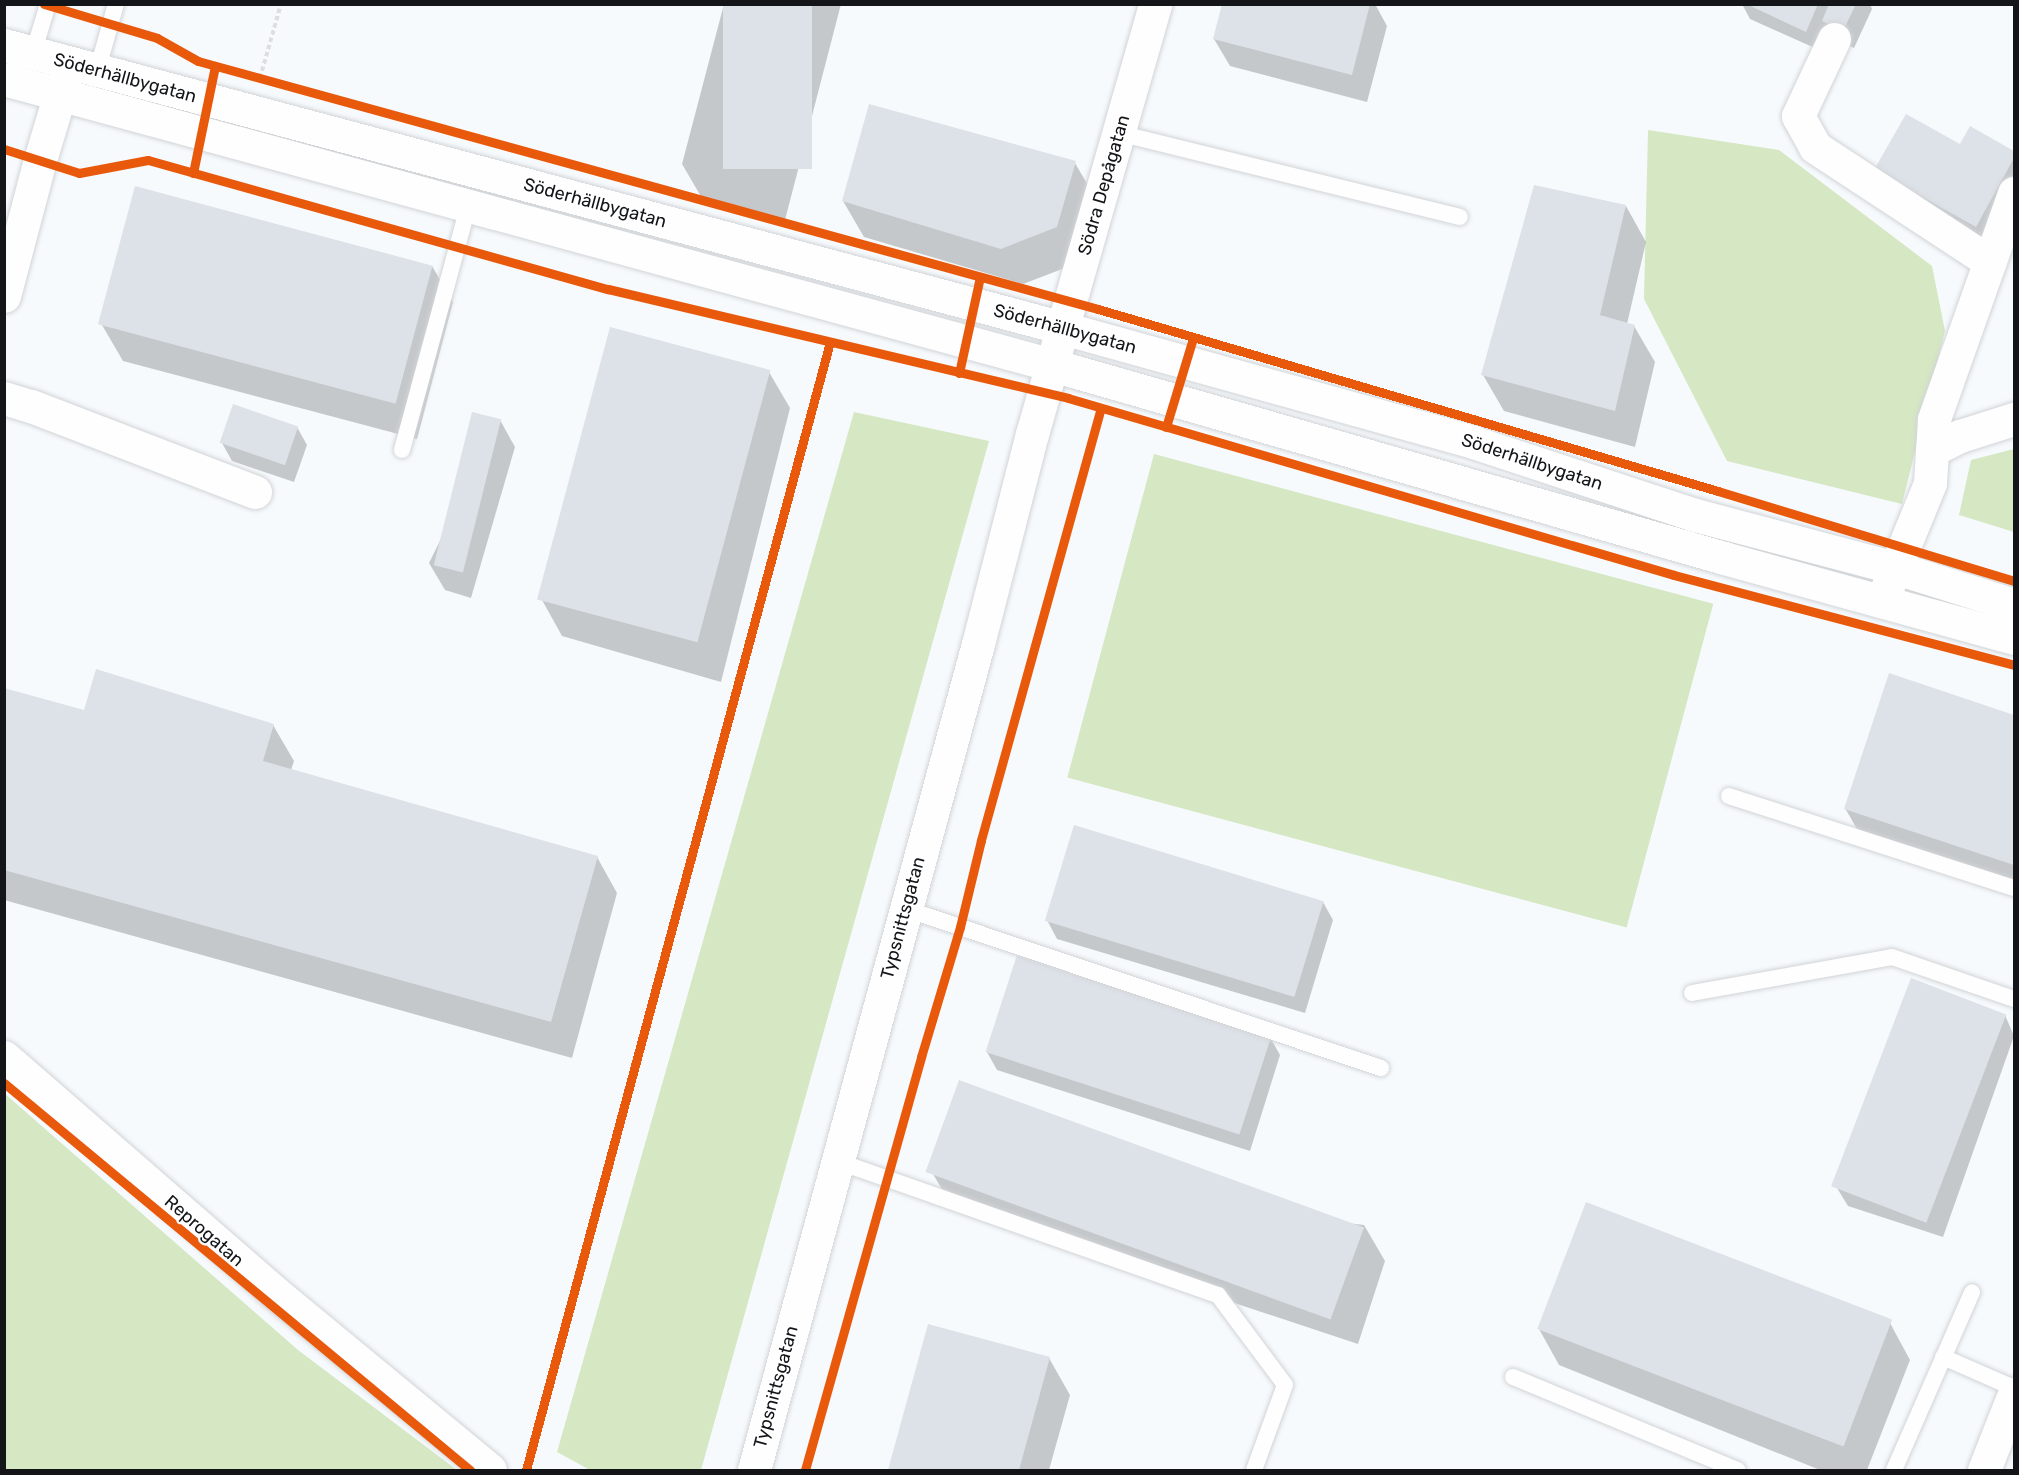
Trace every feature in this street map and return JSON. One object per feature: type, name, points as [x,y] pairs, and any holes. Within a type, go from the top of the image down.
[{"type":"street","name":"Södra Depågatan","points":[[1052,365],[1155,4]]},
{"type":"street","points":[[1834,39],[1798,116],[1815,147],[1990,262]]},
{"type":"street","name":"Söderhällbygatan","points":[[19,49],[79,82],[469,204],[1052,365],[1724,558],[1882,599],[2014,638]]},
{"type":"street","name":"Söderhällbygatan","points":[[14,82],[79,82],[1063,328],[1473,442],[1695,515],[1896,568],[2014,605]]},
{"type":"street","points":[[4,296],[40,160],[79,82]]},
{"type":"street","points":[[1882,599],[1930,483],[1934,419],[2014,193]]},
{"type":"street","name":"Typsnittsgatan","points":[[754,1470],[1052,365]]},
{"type":"street","points":[[4,398],[31,406],[255,492]]},
{"type":"street","points":[[1932,450],[1960,436],[2014,418]]},
{"type":"street","name":"Reprogatan","points":[[4,1057],[273,1291],[490,1470]]},
{"type":"street","points":[[1984,1470],[2014,1394]]},
{"type":"lane","points":[[14,82],[19,49],[48,4]]},
{"type":"lane","points":[[79,82],[116,4]]},
{"type":"lane","points":[[1118,133],[1460,217]]},
{"type":"lane","points":[[402,450],[469,204]]},
{"type":"lane","points":[[1729,796],[2014,888]]},
{"type":"lane","points":[[906,909],[1381,1068]]},
{"type":"lane","points":[[1692,993],[1892,957],[2014,999]]},
{"type":"lane","points":[[837,1161],[1218,1295],[1285,1385],[1254,1470]]},
{"type":"lane","points":[[1894,1470],[1972,1292]]},
{"type":"lane","points":[[1943,1357],[2014,1388]]},
{"type":"lane","points":[[1513,1377],[1738,1470]]},
{"type":"path","points":[[247,75],[264,79],[281,4]]},
{"type":"green space","points":[[1648,130],[1779,150],[1932,266],[1945,331],[1902,504],[1727,461],[1644,299]]},
{"type":"green space","points":[[854,412],[989,441],[701,1470],[590,1470],[557,1452]]},
{"type":"green space","points":[[2014,449],[2014,532],[1959,515],[1971,460]]},
{"type":"green space","points":[[1154,454],[1713,604],[1627,927],[1067,778]]},
{"type":"green space","points":[[4,1093],[298,1350],[457,1470],[5,1470]]},
{"type":"building","points":[[723,4],[812,4],[812,169],[723,169]]},
{"type":"building","points":[[1222,4],[1370,4],[1352,75],[1213,39]]},
{"type":"building","points":[[1746,4],[1818,4],[1806,32]]},
{"type":"building","points":[[1829,4],[1856,4],[1843,31],[1822,21]]},
{"type":"building","points":[[869,104],[1076,161],[1057,227],[1001,249],[842,201]]},
{"type":"building","points":[[1906,114],[1960,144],[1970,126],[2014,151],[2014,158],[1976,227],[1874,170]]},
{"type":"building","points":[[1534,185],[1626,205],[1600,315],[1635,325],[1615,411],[1481,375]]},
{"type":"building","points":[[135,186],[433,266],[395,404],[98,324]]},
{"type":"building","points":[[610,327],[770,370],[697,642],[537,599]]},
{"type":"building","points":[[233,404],[298,426],[285,465],[220,443]]},
{"type":"building","points":[[472,412],[501,419],[463,573],[434,565]]},
{"type":"building","points":[[96,669],[274,724],[263,761],[598,856],[551,1022],[4,870],[4,688],[84,710]]},
{"type":"building","points":[[1889,673],[2014,715],[2014,865],[1844,809]]},
{"type":"building","points":[[1074,825],[1324,901],[1294,997],[1045,921]]},
{"type":"building","points":[[1017,955],[1271,1038],[1239,1135],[985,1052]]},
{"type":"building","points":[[1911,978],[2006,1015],[1926,1223],[1831,1186]]},
{"type":"building","points":[[959,1080],[1364,1227],[1330,1320],[925,1172]]},
{"type":"building","points":[[1586,1202],[1892,1320],[1843,1447],[1537,1329]]},
{"type":"building","points":[[928,1324],[1050,1357],[1019,1470],[888,1470]]},
{"type":"cycle path","points":[[44,4],[157,38],[198,61],[1098,309],[1718,491],[2014,581]]},
{"type":"cycle path","points":[[193,173],[215,66]]},
{"type":"cycle path","points":[[4,149],[79,173],[148,160],[608,289],[1068,398],[1674,575],[2014,665]]},
{"type":"cycle path","points":[[959,373],[980,277]]},
{"type":"cycle path","points":[[1166,427],[1193,338]]},
{"type":"cycle path","points":[[526,1470],[830,342]]},
{"type":"cycle path","points":[[805,1470],[921,1057],[960,927],[981,840],[1101,408]]},
{"type":"cycle path","points":[[4,1083],[470,1470]]}]
